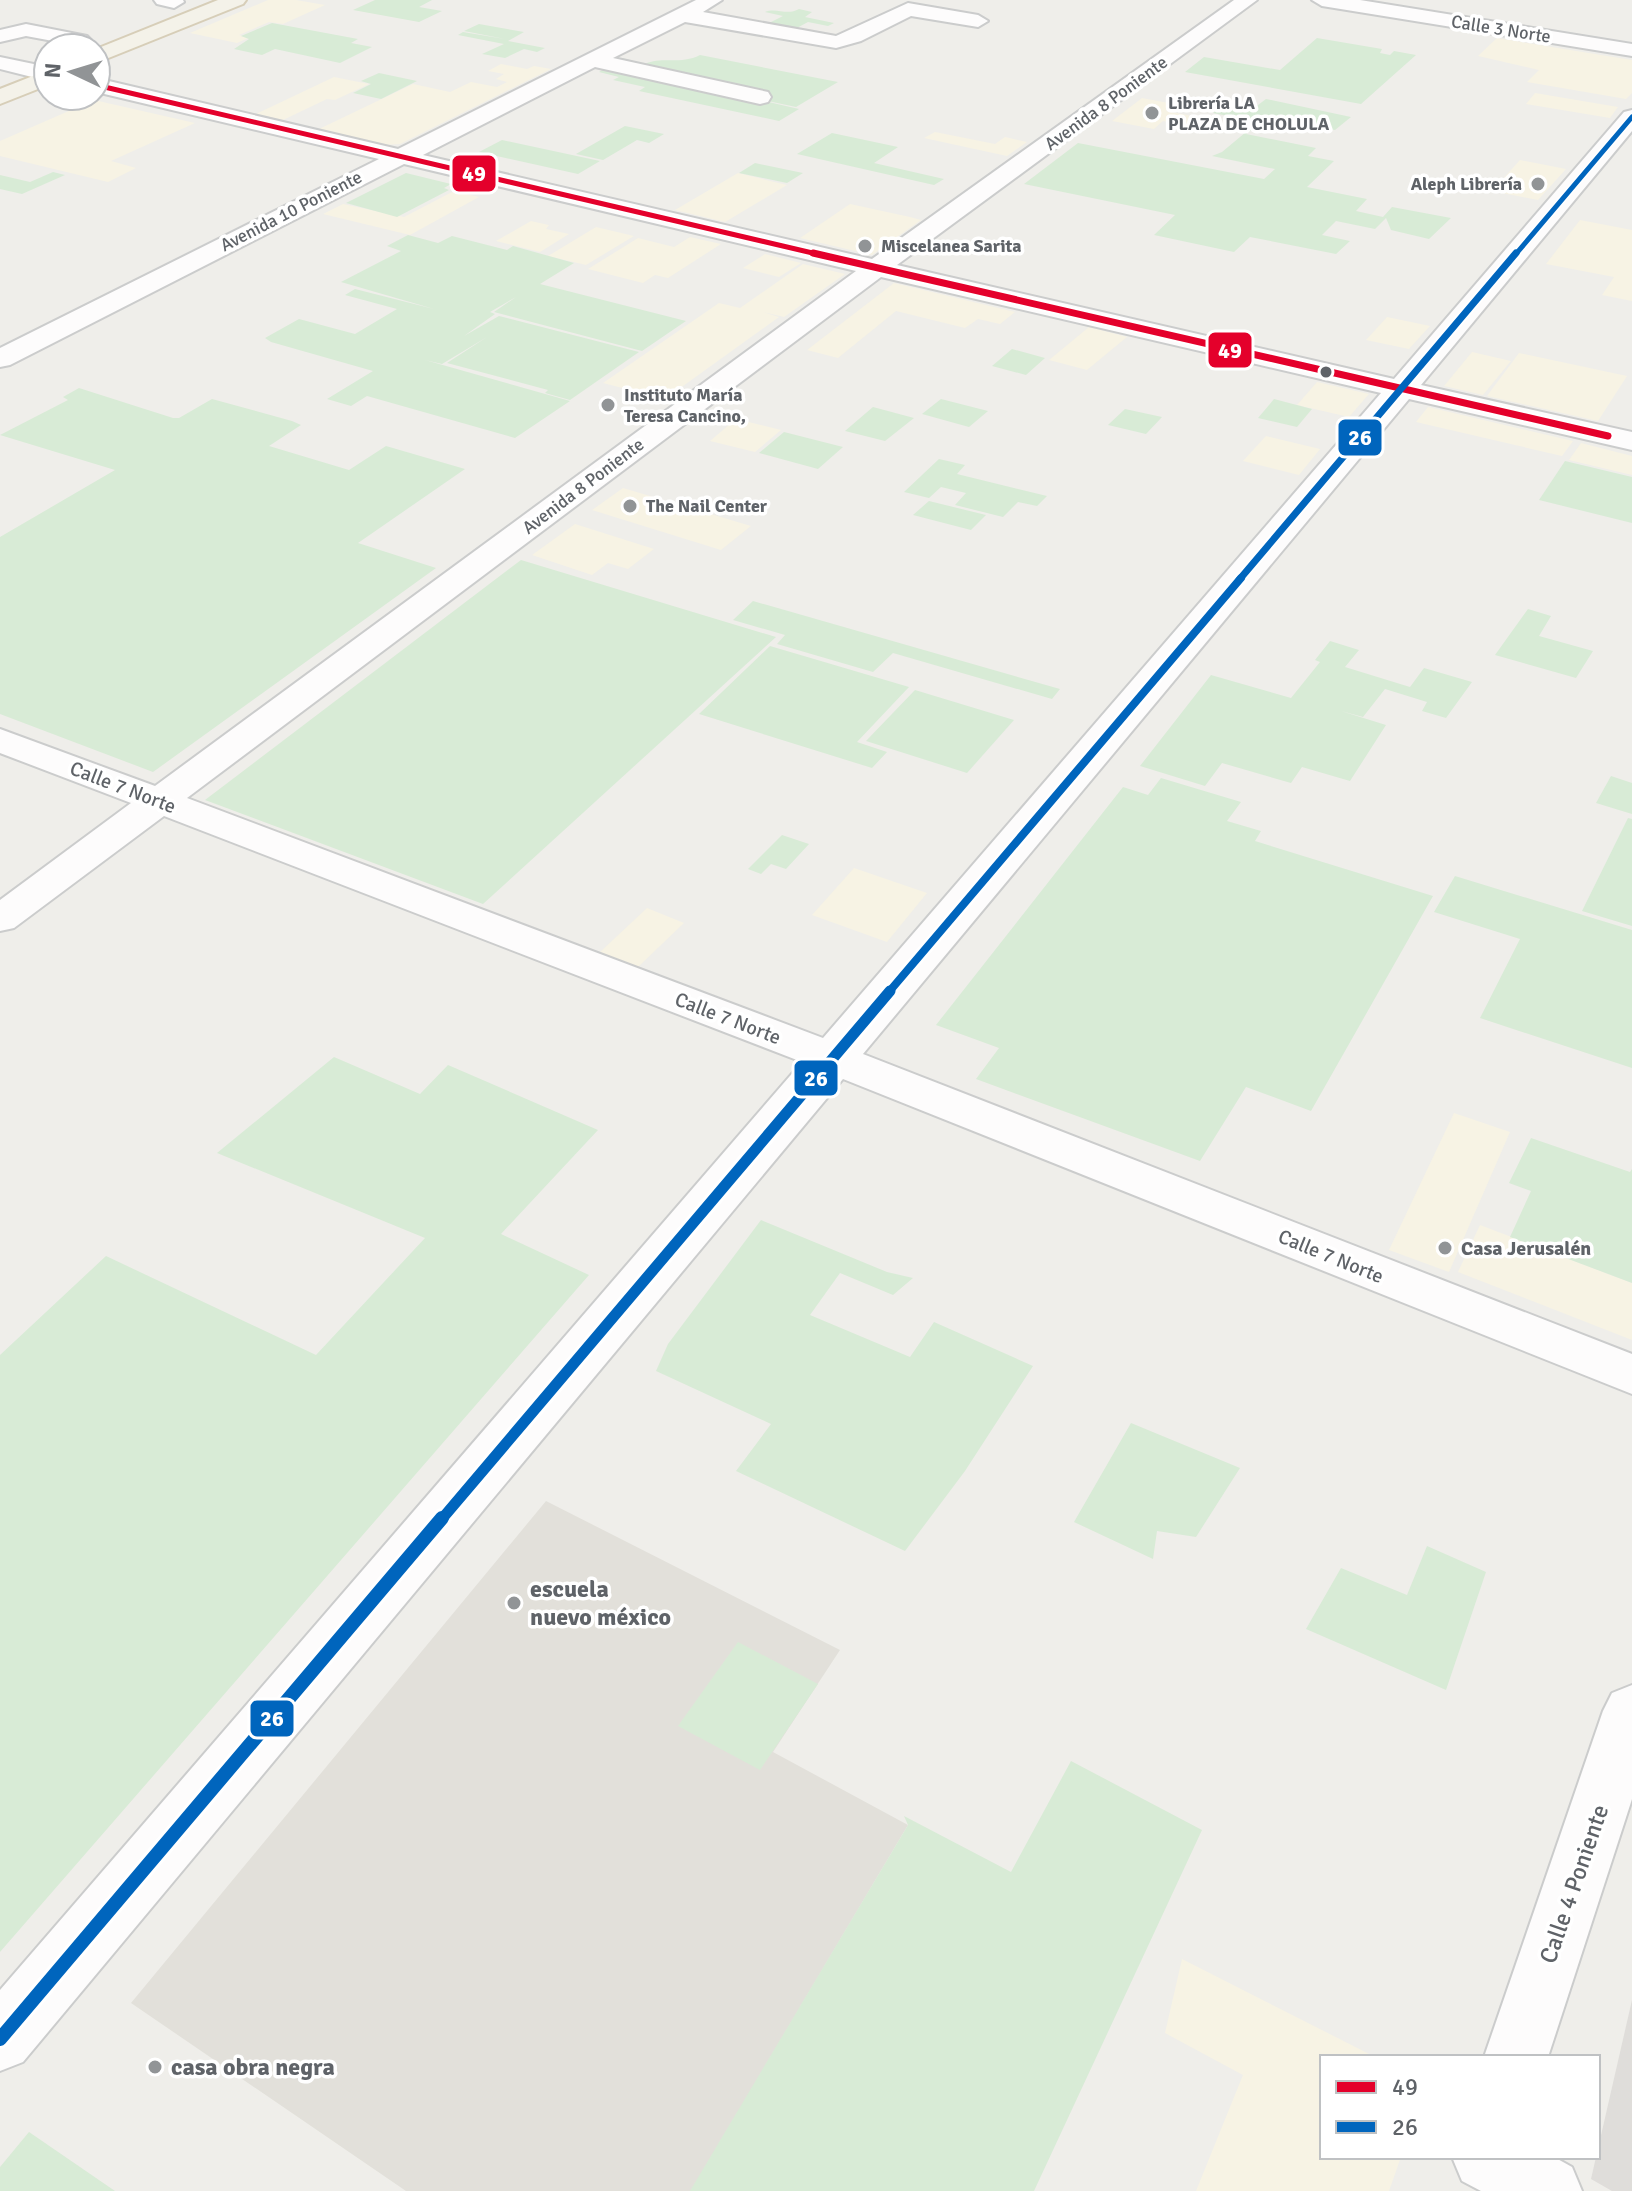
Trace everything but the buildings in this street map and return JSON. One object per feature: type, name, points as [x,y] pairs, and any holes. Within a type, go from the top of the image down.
[{"type":"main road","points":[[112,50],[236,0]]},
{"type":"main road","points":[[5,67],[32,58]]},
{"type":"main road","points":[[0,97],[32,83]]},
{"type":"street","name":"Avenida 10 Poniente","points":[[0,359],[712,0]]},
{"type":"street","name":"Avenida 8 Poniente","points":[[0,919],[877,268],[1247,0]]},
{"type":"street","name":"Calle 3 Norte","points":[[1322,0],[1632,50]]},
{"type":"street","points":[[683,15],[836,42],[854,37],[908,9],[978,21]]},
{"type":"street","points":[[0,36],[26,30],[35,32]]},
{"type":"street","points":[[595,61],[760,97]]},
{"type":"street","points":[[5,67],[32,73]]},
{"type":"street","points":[[112,89],[1632,441]]},
{"type":"street","points":[[0,2039],[1632,117]]},
{"type":"street","name":"Calle 7 Norte","points":[[0,740],[831,1058],[1632,1375]]},
{"type":"street","name":"Calle 4 Poniente","points":[[1517,2055],[1632,1711]]},
{"type":"street","points":[[1471,2191],[1483,2159]]},
{"type":"street","points":[[1488,2159],[1548,2191]]},
{"type":"shaded area","points":[[268,0],[296,0],[325,5],[283,24],[269,22],[239,35],[248,38],[237,43],[190,33]]},
{"type":"shaded area","points":[[1497,38],[1632,60],[1632,93],[1626,99],[1527,82],[1539,70],[1478,56]]},
{"type":"shaded area","points":[[501,64],[551,69],[400,144],[383,145],[317,130],[413,84],[450,92],[471,82],[497,87],[507,82],[496,79],[504,74],[488,71]]},
{"type":"shaded area","points":[[334,77],[369,84],[283,120],[256,114]]},
{"type":"shaded area","points":[[1535,93],[1618,107],[1610,118],[1526,104]]},
{"type":"shaded area","points":[[1142,98],[1174,104],[1166,111],[1198,117],[1187,126],[1163,121],[1154,129],[1112,121]]},
{"type":"shaded area","points":[[112,104],[195,123],[111,161],[136,168],[108,182],[0,156],[0,141],[66,112],[112,112]]},
{"type":"shaded area","points":[[935,132],[995,144],[1005,137],[1027,142],[1007,156],[924,138]]},
{"type":"shaded area","points":[[1520,160],[1566,169],[1538,200],[1492,191]]},
{"type":"shaded area","points":[[738,173],[787,185],[725,222],[675,210]]},
{"type":"shaded area","points":[[454,191],[479,197],[410,235],[323,214],[343,204],[404,217]]},
{"type":"shaded area","points":[[850,204],[921,220],[872,255],[800,238]]},
{"type":"shaded area","points":[[1580,220],[1632,230],[1632,301],[1602,295],[1614,277],[1546,264]]},
{"type":"shaded area","points":[[531,221],[549,225],[546,229],[569,234],[540,252],[496,241]]},
{"type":"shaded area","points":[[596,227],[634,236],[586,265],[548,256]]},
{"type":"shaded area","points":[[690,237],[721,244],[668,278],[655,275],[643,283],[588,269],[638,238],[674,247]]},
{"type":"shaded area","points":[[765,254],[801,263],[779,277],[743,268]]},
{"type":"shaded area","points":[[803,264],[845,274],[784,317],[763,312],[779,317],[665,399],[603,383],[719,303],[740,308]]},
{"type":"shaded area","points":[[894,283],[1015,312],[1000,324],[978,319],[965,328],[896,311],[838,358],[807,350]]},
{"type":"shaded area","points":[[1387,317],[1430,326],[1409,349],[1366,340]]},
{"type":"shaded area","points":[[1089,327],[1127,337],[1087,370],[1049,360]]},
{"type":"shaded area","points":[[1472,352],[1511,361],[1483,395],[1444,386]]},
{"type":"shaded area","points":[[1519,353],[1627,376],[1598,421],[1487,396]]},
{"type":"shaded area","points":[[1317,382],[1369,394],[1349,417],[1297,405]]},
{"type":"shaded area","points":[[1428,407],[1573,441],[1562,456],[1416,422]]},
{"type":"shaded area","points":[[736,419],[781,430],[755,452],[710,441]]},
{"type":"shaded area","points":[[1266,436],[1320,449],[1299,475],[1243,461]]},
{"type":"shaded area","points":[[1581,443],[1632,456],[1632,475],[1569,460]]},
{"type":"shaded area","points":[[623,488],[751,526],[721,550],[592,510]]},
{"type":"shaded area","points":[[575,524],[654,549],[628,569],[608,563],[592,575],[532,555]]},
{"type":"shaded area","points":[[854,868],[927,893],[887,942],[812,915]]},
{"type":"shaded area","points":[[647,908],[684,923],[637,968],[599,953]]},
{"type":"shaded area","points":[[1454,1113],[1510,1132],[1449,1272],[1389,1250]]},
{"type":"shaded area","points":[[1480,1225],[1632,1283],[1632,1340],[1458,1272]]},
{"type":"shaded area","points":[[546,1501],[840,1650],[773,1752],[908,1825],[691,2191],[406,2191],[131,2003]]},
{"type":"shaded area","points":[[1182,1959],[1371,2055],[1320,2055],[1320,2159],[1400,2159],[1389,2191],[1196,2191],[1243,2075],[1165,2033]]},
{"type":"shaded area","points":[[1632,2000],[1632,2191],[1612,2191],[1591,2179],[1596,2159],[1600,2159],[1600,2140]]},
{"type":"green space","points":[[375,0],[432,0],[419,7],[442,11],[419,22],[353,10]]},
{"type":"green space","points":[[799,9],[812,12],[805,17],[834,23],[828,26],[808,22],[795,29],[769,23],[783,16],[765,12]]},
{"type":"green space","points":[[272,23],[358,39],[351,43],[372,47],[340,63],[275,49],[262,55],[234,49],[249,39],[241,36]]},
{"type":"green space","points":[[479,24],[524,32],[508,41],[545,48],[537,52],[524,49],[505,58],[482,54],[504,44],[458,35],[463,32],[505,39],[464,31]]},
{"type":"green space","points":[[1317,38],[1382,49],[1380,53],[1390,55],[1394,51],[1416,55],[1361,104],[1185,72],[1204,57],[1280,70]]},
{"type":"green space","points":[[700,55],[838,82],[796,107],[716,90],[799,109],[779,121],[639,91],[645,87],[613,80],[619,77],[599,72],[622,58],[645,64],[686,60]]},
{"type":"green space","points":[[379,73],[417,81],[381,99],[353,93],[371,84],[361,81]]},
{"type":"green space","points":[[1266,99],[1351,117],[1335,130],[1267,118],[1246,134],[1316,148],[1308,156],[1334,161],[1307,187],[1367,199],[1356,211],[1383,217],[1392,207],[1451,218],[1429,239],[1391,230],[1386,218],[1375,229],[1336,221],[1322,235],[1350,241],[1336,254],[1250,237],[1234,252],[1154,235],[1175,215],[1024,184],[1078,143],[1264,179],[1275,169],[1212,156],[1222,152],[1246,132],[1233,129],[1244,119],[1213,113],[1223,106],[1250,111]]},
{"type":"green space","points":[[625,126],[664,134],[649,143],[637,140],[603,160],[576,154]]},
{"type":"green space","points":[[832,133],[898,147],[874,163],[944,179],[934,185],[797,154]]},
{"type":"green space","points":[[502,140],[600,161],[578,174],[479,152]]},
{"type":"green space","points":[[755,163],[803,173],[787,183],[739,173]]},
{"type":"green space","points":[[53,172],[65,175],[22,194],[0,189],[0,175],[30,182]]},
{"type":"green space","points":[[406,173],[451,184],[444,188],[449,190],[397,217],[346,203]]},
{"type":"green space","points":[[408,235],[438,243],[452,236],[507,250],[513,246],[574,263],[540,284],[686,321],[642,351],[494,312],[516,297],[490,312],[495,314],[464,336],[499,316],[639,352],[570,400],[545,393],[548,390],[447,363],[487,337],[442,364],[425,360],[570,401],[515,438],[367,396],[351,406],[327,399],[373,371],[265,338],[299,319],[355,334],[397,309],[345,295],[355,289],[434,309],[341,282],[401,251],[387,246]]},
{"type":"green space","points":[[1012,349],[1045,358],[1026,375],[992,366]]},
{"type":"green space","points":[[79,388],[173,418],[179,418],[212,399],[292,421],[301,425],[269,446],[349,470],[386,446],[465,469],[358,543],[436,568],[153,772],[0,714],[0,537],[115,470],[0,435],[68,400],[63,397]]},
{"type":"green space","points":[[941,399],[988,411],[969,427],[922,414]]},
{"type":"green space","points":[[1274,399],[1312,409],[1297,427],[1258,418]]},
{"type":"green space","points":[[873,407],[914,418],[885,441],[845,431]]},
{"type":"green space","points":[[1125,409],[1162,417],[1146,434],[1108,425]]},
{"type":"green space","points":[[784,432],[843,447],[818,469],[759,453]]},
{"type":"green space","points":[[939,459],[965,465],[957,474],[1047,496],[1037,506],[1018,502],[1003,517],[955,505],[966,493],[941,487],[929,498],[904,492]]},
{"type":"green space","points":[[1565,461],[1632,477],[1632,523],[1539,500]]},
{"type":"green space","points":[[929,501],[986,515],[971,530],[913,515]]},
{"type":"green space","points":[[521,560],[776,637],[483,904],[205,800]]},
{"type":"green space","points":[[753,601],[1060,689],[1052,699],[893,653],[873,672],[777,644],[785,635],[733,620]]},
{"type":"green space","points":[[1528,609],[1551,616],[1539,636],[1593,651],[1576,678],[1495,655]]},
{"type":"green space","points":[[1330,641],[1359,650],[1345,667],[1410,687],[1424,668],[1472,682],[1446,718],[1422,711],[1427,702],[1385,689],[1363,717],[1341,711],[1386,725],[1350,781],[1302,767],[1291,783],[1222,763],[1205,786],[1140,766],[1211,675],[1291,698],[1320,662],[1315,660]]},
{"type":"green space","points":[[770,646],[909,687],[857,742],[887,752],[872,768],[699,714]]},
{"type":"green space","points":[[915,690],[1014,720],[967,773],[866,741]]},
{"type":"green space","points":[[1611,776],[1632,783],[1632,814],[1596,803]]},
{"type":"green space","points":[[1161,778],[1241,802],[1227,821],[1261,831],[1255,841],[1433,896],[1311,1111],[1246,1087],[1200,1161],[976,1079],[999,1048],[936,1025],[1123,787],[1148,795]]},
{"type":"green space","points":[[1628,818],[1632,819],[1632,926],[1582,911]]},
{"type":"green space","points":[[782,835],[809,844],[786,869],[771,864],[761,874],[748,869]]},
{"type":"green space","points":[[1455,876],[1632,930],[1632,1068],[1480,1018],[1520,939],[1434,912]]},
{"type":"green space","points":[[334,1057],[420,1094],[448,1065],[598,1130],[501,1234],[589,1275],[0,1952],[0,1355],[106,1256],[316,1355],[425,1238],[217,1153]]},
{"type":"green space","points":[[1531,1138],[1630,1172],[1632,1169],[1632,1283],[1510,1237],[1531,1191],[1509,1183]]},
{"type":"green space","points":[[761,1220],[887,1272],[913,1278],[893,1295],[840,1273],[810,1315],[910,1357],[934,1322],[1033,1366],[965,1471],[905,1551],[736,1471],[771,1424],[656,1371],[668,1344]]},
{"type":"green space","points":[[1131,1423],[1240,1468],[1196,1537],[1157,1531],[1153,1559],[1074,1522]]},
{"type":"green space","points":[[1427,1546],[1486,1572],[1446,1690],[1306,1629],[1341,1568],[1407,1595]]},
{"type":"green space","points":[[738,1642],[818,1684],[760,1770],[678,1726]]},
{"type":"green space","points":[[1071,1761],[1202,1830],[1034,2191],[690,2191],[908,1825],[904,1816],[1011,1872]]},
{"type":"green space","points":[[29,2132],[115,2191],[0,2191],[0,2167]]},
{"type":"transit line","name":"49","points":[[112,89],[1114,324],[1608,436]]},
{"type":"transit line","name":"26","points":[[0,2039],[1632,117]]},
{"type":"place","name":"Librería LA PLAZA DE CHOLULA","points":[[1152,113]]},
{"type":"place","name":"Aleph Librería","points":[[1538,184]]},
{"type":"place","name":"Miscelanea Sarita","points":[[865,246]]},
{"type":"place","name":"Instituto María Teresa Cancino,","points":[[608,405]]},
{"type":"place","name":"The Nail Center","points":[[630,506]]},
{"type":"place","name":"Casa Jerusalén","points":[[1445,1248]]},
{"type":"place","name":"escuela nuevo méxico","points":[[514,1603]]},
{"type":"place","name":"casa obra negra","points":[[155,2067]]}]
